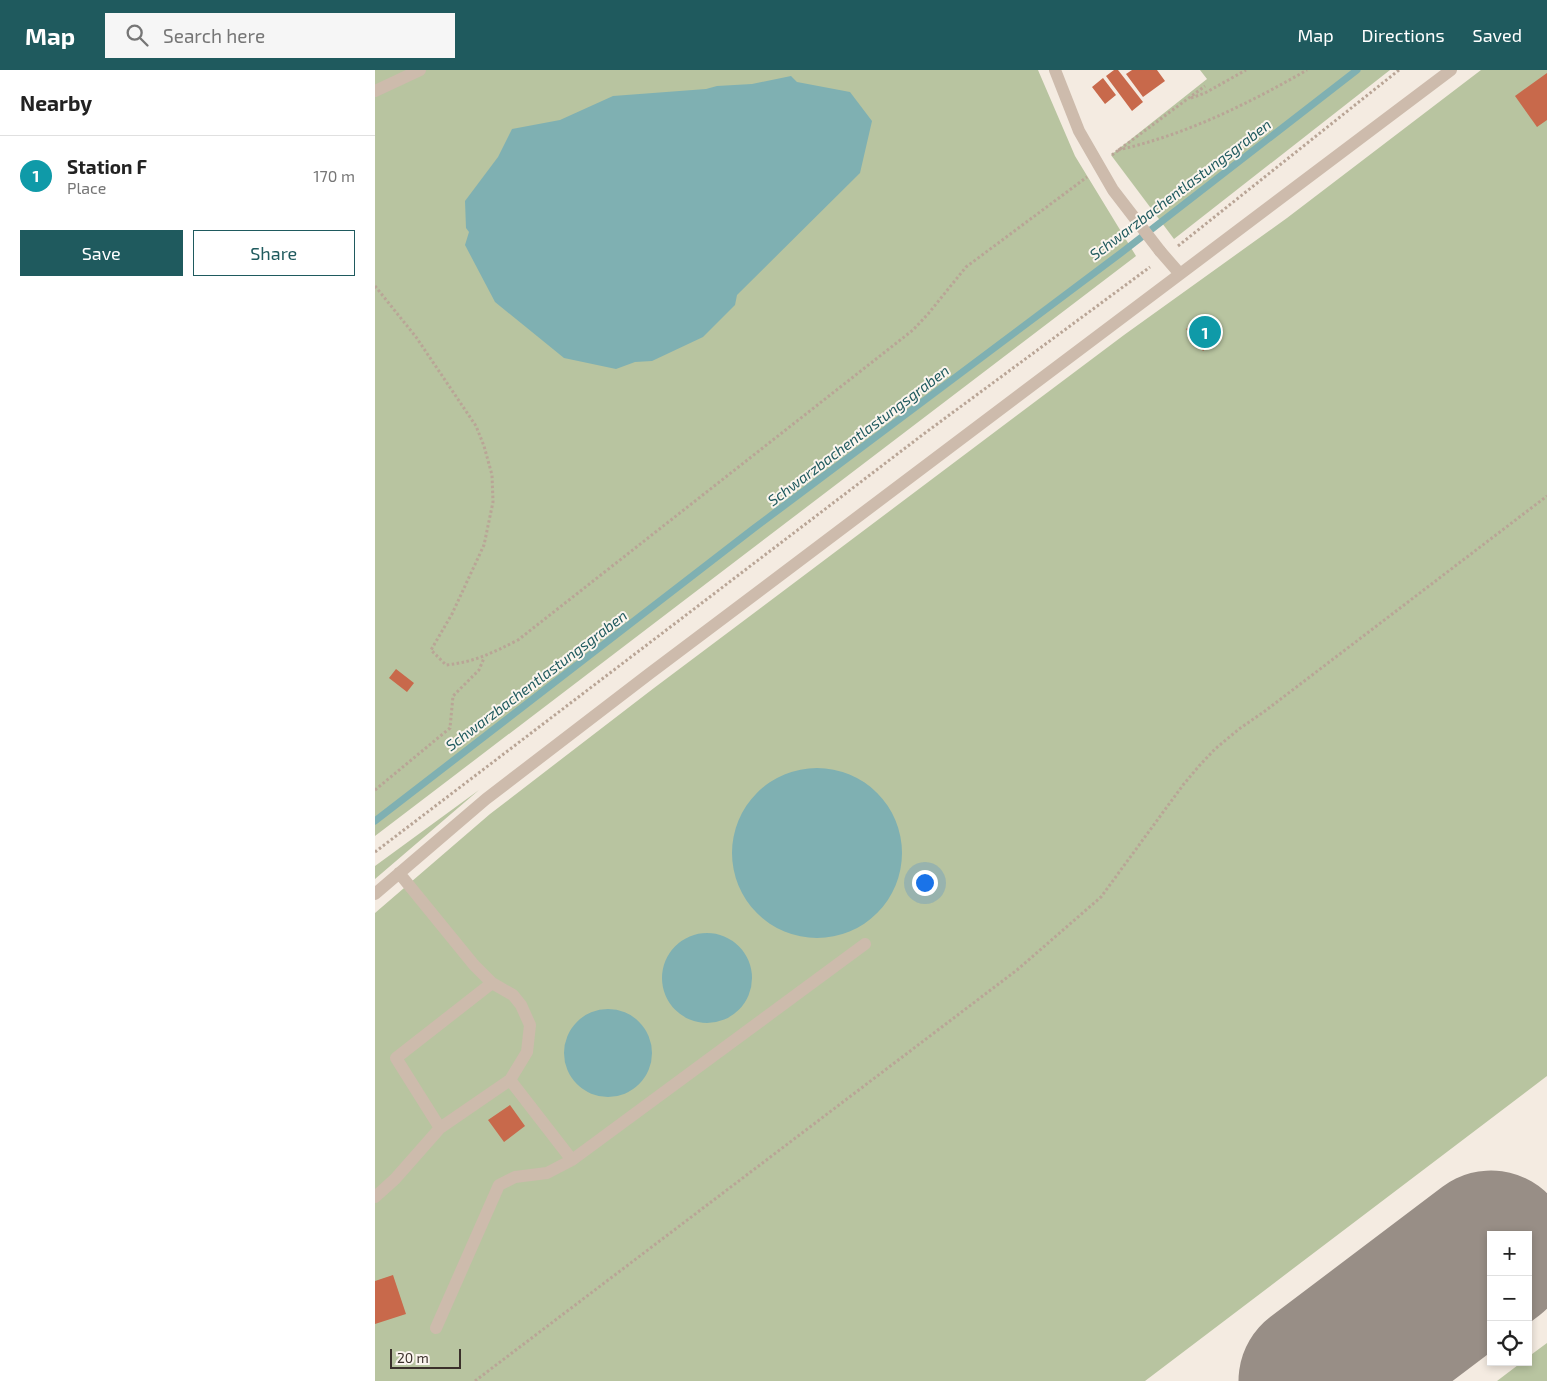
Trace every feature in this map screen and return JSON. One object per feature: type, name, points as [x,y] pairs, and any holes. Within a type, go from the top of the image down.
[{"type":"street","points":[[375,91],[420,70]]},
{"type":"street","points":[[1055,70],[1079,131],[1113,190],[1180,274]]},
{"type":"street","points":[[375,894],[486,800],[618,698],[1451,70]]},
{"type":"street","points":[[375,1197],[395,1179],[440,1128],[510,1080],[527,1052],[529,1025],[521,1005],[513,995],[492,983],[475,965],[399,873]]},
{"type":"street","points":[[436,1328],[499,1185],[515,1177],[547,1173],[572,1160],[865,944]]},
{"type":"street","points":[[440,1128],[396,1058],[492,983]]},
{"type":"street","points":[[510,1080],[572,1160]]},
{"type":"path","points":[[1185,100],[1205,93],[1245,70]]},
{"type":"path","points":[[1116,151],[1150,142],[1213,119],[1266,94],[1307,70]]},
{"type":"path","points":[[375,852],[1163,253],[1399,70]]},
{"type":"path","points":[[375,286],[416,337],[477,426],[492,475],[493,502],[484,545],[452,614],[431,650],[446,665],[462,663],[484,657],[518,640],[913,330],[966,267],[1100,168],[1116,151],[1205,86]]},
{"type":"path","points":[[475,1381],[1017,970],[1101,897],[1183,785],[1215,749],[1547,496]]},
{"type":"path","points":[[375,790],[450,728],[453,696],[479,670],[484,657]]},
{"type":"green space","points":[[375,70],[1038,70],[1075,156],[1136,256],[375,836]]},
{"type":"green space","points":[[1200,70],[1390,70],[1174,239],[1111,155],[1207,79]]},
{"type":"green space","points":[[1481,70],[1547,70],[1547,1076],[1145,1381],[375,1381],[375,913],[490,814],[654,688],[1124,335],[1287,218]]},
{"type":"green space","points":[[479,790],[375,879],[375,866]]},
{"type":"green space","points":[[1547,1343],[1547,1381],[1497,1381],[1517,1366],[1532,1366],[1532,1354]]},
{"type":"water","points":[[791,76],[797,82],[850,92],[872,121],[860,173],[737,295],[735,305],[703,337],[652,361],[635,362],[616,369],[564,358],[495,302],[465,245],[469,232],[466,228],[465,201],[498,157],[512,129],[560,120],[613,96],[752,84]]},
{"type":"water","points":[[825,768],[850,774],[871,787],[883,799],[899,828],[902,853],[901,870],[896,886],[883,907],[871,919],[842,935],[809,938],[784,932],[763,919],[751,907],[735,878],[732,845],[738,820],[751,799],[763,787],[792,771]]},
{"type":"water","points":[[707,933],[724,937],[739,946],[748,961],[752,978],[748,995],[739,1010],[724,1019],[707,1023],[690,1019],[675,1010],[666,995],[662,978],[666,961],[675,946],[690,937]]},
{"type":"water","points":[[608,1009],[625,1012],[633,1016],[645,1028],[649,1036],[652,1053],[649,1070],[645,1078],[633,1090],[625,1094],[608,1097],[591,1094],[583,1090],[571,1078],[567,1070],[564,1053],[567,1036],[571,1028],[583,1016],[591,1012]]},
{"type":"building","points":[[1114,70],[1118,70],[1143,102],[1132,111],[1106,76]]},
{"type":"building","points":[[1132,70],[1157,70],[1165,81],[1143,97],[1126,74]]},
{"type":"building","points":[[1547,73],[1547,120],[1537,127],[1515,96]]},
{"type":"building","points":[[1103,78],[1116,95],[1105,104],[1092,87]]},
{"type":"building","points":[[1203,316],[1213,329],[1216,327],[1223,336],[1203,351],[1186,329]]},
{"type":"building","points":[[396,669],[414,683],[407,692],[389,678]]},
{"type":"building","points":[[510,1105],[525,1126],[504,1142],[488,1120]]},
{"type":"building","points":[[393,1275],[406,1314],[375,1324],[375,1281]]},
{"type":"waterway","name":"Schwarzbachentlastungsgraben","points":[[375,821],[753,529],[1121,253],[1357,70]]},
{"type":"runway","points":[[1319,1381],[1487,1254]]},
{"type":"place","name":"Station F","points":[[1205,332]]}]
